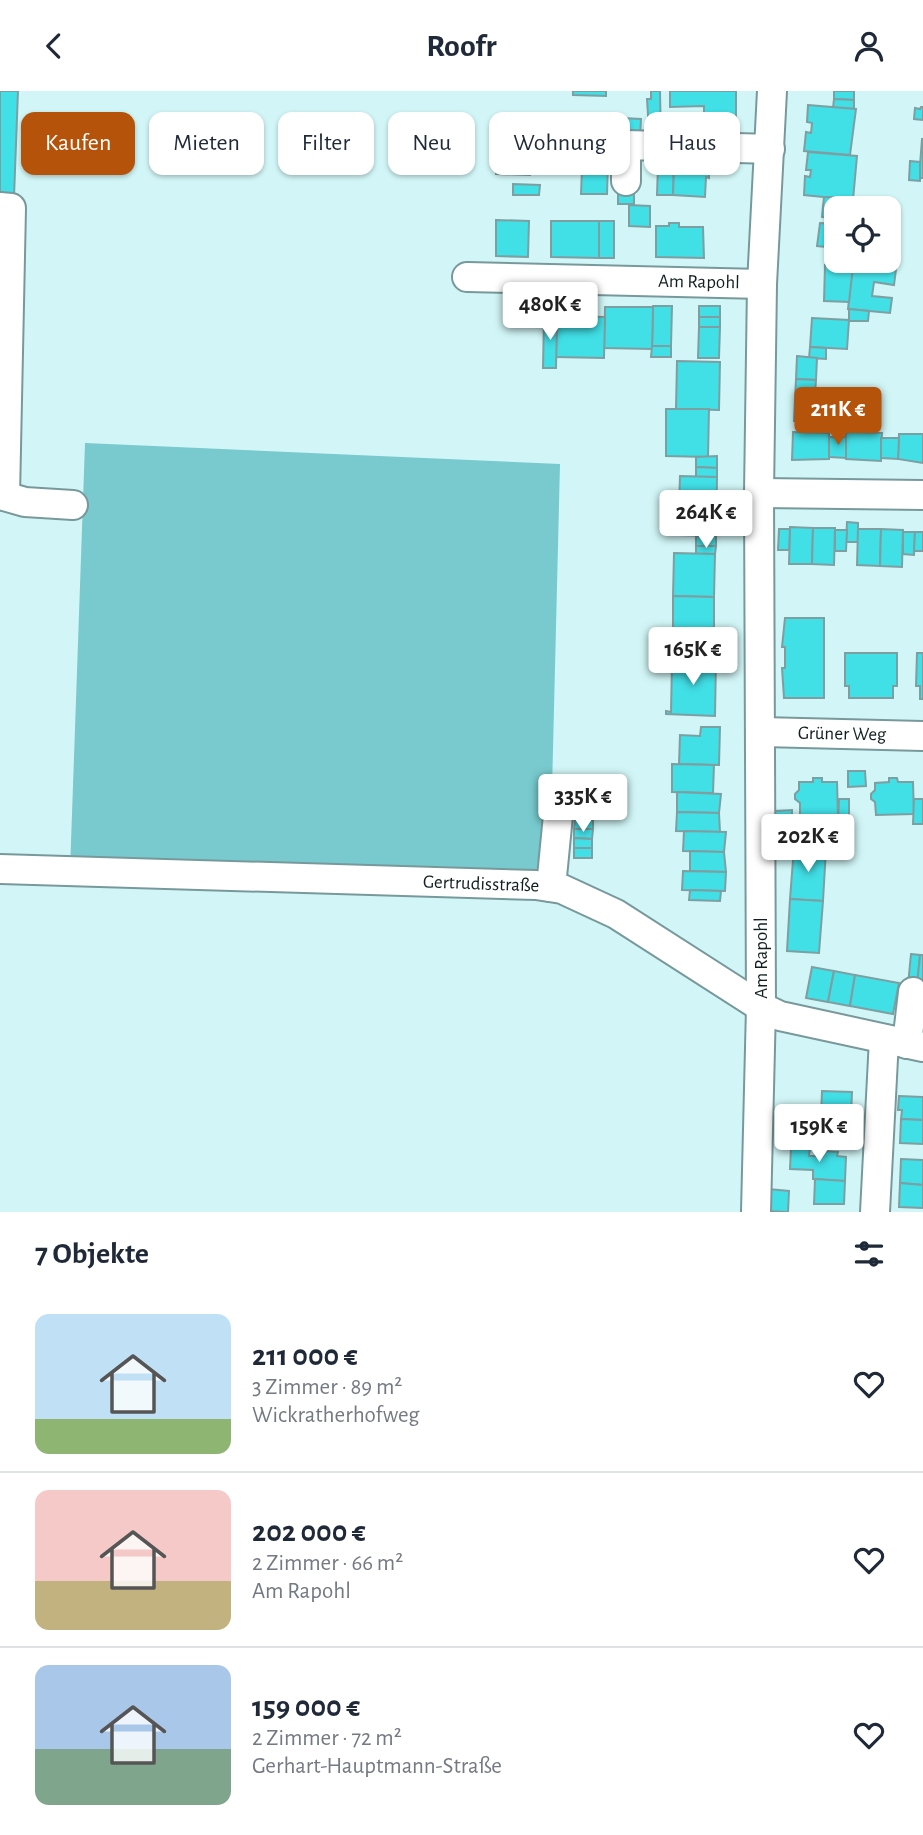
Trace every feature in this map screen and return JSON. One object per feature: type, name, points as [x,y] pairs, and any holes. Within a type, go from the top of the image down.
[{"type":"street","name":"Am Rapohl","points":[[756,1212],[761,1007],[762,284],[772,91]]},
{"type":"street","points":[[626,181],[626,145],[770,149]]},
{"type":"street","points":[[0,207],[11,208],[3,496],[25,502],[73,505]]},
{"type":"street","name":"Am Rapohl","points":[[467,277],[762,284]]},
{"type":"street","points":[[760,493],[923,495]]},
{"type":"street","name":"Grüner Weg","points":[[760,732],[923,736]]},
{"type":"street","points":[[551,887],[560,795]]},
{"type":"street","name":"Gertrudisstraße","points":[[0,869],[536,885],[562,889],[616,914],[761,1007],[780,1016],[905,1043]]},
{"type":"street","points":[[875,1212],[913,992]]},
{"type":"shaded area","points":[[85,443],[560,464],[552,790],[536,885],[70,871]]},
{"type":"building","points":[[0,91],[18,91],[14,197],[0,197]]},
{"type":"building","points":[[573,91],[606,91],[606,96],[573,95]]},
{"type":"building","points":[[651,91],[660,91],[660,112],[648,112],[647,99],[651,99]]},
{"type":"building","points":[[670,91],[736,91],[736,112],[704,112],[704,106],[670,107]]},
{"type":"building","points":[[834,91],[854,91],[854,100],[834,99]]},
{"type":"building","points":[[834,99],[854,100],[854,109],[833,108]]},
{"type":"building","points":[[808,105],[856,109],[850,155],[804,151],[806,132],[811,133],[812,123],[807,122]]},
{"type":"building","points":[[921,107],[923,120],[914,119],[915,108]]},
{"type":"building","points":[[630,118],[641,119],[640,139],[630,139]]},
{"type":"building","points":[[640,131],[644,131],[644,141],[640,141]]},
{"type":"building","points":[[922,139],[923,178],[919,178]]},
{"type":"building","points":[[808,152],[857,156],[853,196],[804,195],[805,176],[810,177],[811,170],[806,170]]},
{"type":"building","points":[[910,161],[920,162],[920,181],[909,180]]},
{"type":"building","points":[[582,175],[608,175],[607,194],[581,194]]},
{"type":"building","points":[[658,175],[674,175],[673,195],[657,195]]},
{"type":"building","points":[[674,175],[709,175],[709,178],[706,177],[705,197],[673,195]]},
{"type":"building","points":[[513,184],[540,185],[539,195],[513,195]]},
{"type":"building","points":[[618,186],[634,186],[634,204],[618,204]]},
{"type":"building","points":[[629,205],[650,206],[650,227],[629,226]]},
{"type":"building","points":[[496,220],[529,221],[528,257],[496,256]]},
{"type":"building","points":[[551,221],[599,221],[599,258],[551,257]]},
{"type":"building","points":[[599,221],[614,221],[614,258],[599,258]]},
{"type":"building","points":[[669,223],[679,223],[679,227],[703,227],[704,258],[656,257],[656,226],[669,226]]},
{"type":"building","points":[[820,223],[824,223],[824,247],[817,246]]},
{"type":"building","points":[[825,273],[852,273],[849,302],[824,301]]},
{"type":"building","points":[[852,273],[896,273],[894,285],[874,282],[872,296],[892,298],[890,313],[848,309]]},
{"type":"building","points":[[653,306],[672,306],[671,346],[652,346]]},
{"type":"building","points":[[699,306],[720,306],[720,317],[699,317]]},
{"type":"building","points":[[605,307],[653,307],[652,349],[604,348]]},
{"type":"building","points":[[849,309],[869,311],[868,321],[849,321]]},
{"type":"building","points":[[557,316],[605,317],[604,358],[556,357]]},
{"type":"building","points":[[544,317],[557,317],[556,368],[543,368]]},
{"type":"building","points":[[699,317],[720,317],[720,327],[699,327]]},
{"type":"building","points":[[812,318],[849,320],[847,349],[810,347]]},
{"type":"building","points":[[699,327],[720,327],[719,358],[698,358]]},
{"type":"building","points":[[652,346],[671,346],[671,357],[651,357]]},
{"type":"building","points":[[810,347],[826,348],[826,359],[809,358]]},
{"type":"building","points":[[797,356],[817,358],[816,380],[796,379]]},
{"type":"building","points":[[677,361],[720,362],[719,410],[676,409]]},
{"type":"building","points":[[796,379],[816,380],[813,422],[794,421]]},
{"type":"building","points":[[666,409],[709,409],[708,457],[666,456]]},
{"type":"building","points":[[793,432],[829,433],[829,459],[792,460]]},
{"type":"building","points":[[846,432],[882,433],[881,461],[846,459]]},
{"type":"building","points":[[899,434],[923,434],[923,463],[898,459]]},
{"type":"building","points":[[829,437],[846,437],[846,458],[829,457]]},
{"type":"building","points":[[881,438],[899,438],[898,459],[881,458]]},
{"type":"building","points":[[717,456],[717,468],[696,467],[696,457]]},
{"type":"building","points":[[696,467],[717,468],[717,477],[696,477]]},
{"type":"building","points":[[680,476],[717,477],[716,536],[678,535]]},
{"type":"building","points":[[847,522],[858,523],[858,542],[846,542]]},
{"type":"building","points":[[790,527],[813,528],[812,564],[789,564]]},
{"type":"building","points":[[813,528],[835,528],[834,565],[812,564]]},
{"type":"building","points":[[779,529],[790,529],[789,550],[778,550]]},
{"type":"building","points":[[858,529],[881,529],[880,566],[857,565]]},
{"type":"building","points":[[881,529],[903,530],[902,567],[880,566]]},
{"type":"building","points":[[835,530],[847,530],[846,551],[835,551]]},
{"type":"building","points":[[903,532],[915,532],[914,555],[903,554]]},
{"type":"building","points":[[915,532],[923,532],[923,551],[914,551]]},
{"type":"building","points":[[696,536],[716,536],[716,546],[696,546]]},
{"type":"building","points":[[696,546],[716,546],[715,554],[696,554]]},
{"type":"building","points":[[674,553],[715,554],[714,597],[673,596]]},
{"type":"building","points":[[673,596],[714,597],[714,639],[673,638]]},
{"type":"building","points":[[785,618],[824,618],[824,698],[784,698],[782,668],[785,668],[785,647],[782,647]]},
{"type":"building","points":[[693,638],[714,639],[713,649],[693,649]]},
{"type":"building","points":[[693,649],[713,649],[713,658],[692,658]]},
{"type":"building","points":[[845,653],[897,653],[897,686],[893,686],[893,698],[849,698],[849,686],[845,686]]},
{"type":"building","points":[[917,653],[923,653],[923,699],[920,699],[920,686],[916,686]]},
{"type":"building","points":[[668,658],[716,658],[715,716],[666,714],[666,711],[671,712],[672,661],[668,661]]},
{"type":"building","points":[[701,727],[720,727],[719,765],[679,764],[680,735],[700,736]]},
{"type":"building","points":[[672,764],[714,765],[713,793],[672,792]]},
{"type":"building","points":[[848,771],[865,771],[866,786],[848,787]]},
{"type":"building","points":[[813,778],[822,778],[822,782],[837,782],[838,816],[800,816],[800,803],[795,799],[799,782],[813,782]]},
{"type":"building","points":[[889,778],[897,778],[898,782],[913,782],[914,814],[876,815],[871,794],[875,790],[875,783],[889,782]]},
{"type":"building","points":[[575,790],[593,790],[593,800],[575,800]]},
{"type":"building","points":[[677,792],[721,794],[719,813],[677,812]]},
{"type":"building","points":[[839,799],[849,799],[849,825],[838,825]]},
{"type":"building","points":[[914,799],[923,799],[923,824],[913,824]]},
{"type":"building","points":[[575,800],[593,800],[593,810],[575,809]]},
{"type":"building","points":[[575,809],[593,810],[593,820],[575,819]]},
{"type":"building","points":[[792,810],[792,827],[775,828],[775,811]]},
{"type":"building","points":[[677,812],[719,813],[720,832],[676,831]]},
{"type":"building","points":[[575,819],[593,820],[593,829],[574,829]]},
{"type":"building","points":[[574,829],[593,829],[592,839],[574,838]]},
{"type":"building","points":[[684,831],[726,832],[724,852],[683,851]]},
{"type":"building","points":[[574,838],[592,839],[592,848],[574,848]]},
{"type":"building","points":[[794,847],[826,849],[823,901],[790,899]]},
{"type":"building","points":[[574,848],[592,848],[592,858],[574,858]]},
{"type":"building","points":[[690,851],[724,852],[726,872],[690,871]]},
{"type":"building","points":[[683,871],[726,872],[725,891],[682,890]]},
{"type":"building","points":[[690,890],[721,891],[720,901],[689,900]]},
{"type":"building","points":[[790,899],[823,901],[819,953],[787,951]]},
{"type":"building","points":[[911,954],[920,955],[917,986],[908,985]]},
{"type":"building","points":[[920,955],[923,955],[923,986],[917,986]]},
{"type":"building","points":[[812,967],[834,971],[828,1002],[806,998]]},
{"type":"building","points":[[834,971],[855,975],[850,1006],[828,1002]]},
{"type":"building","points":[[855,975],[899,983],[893,1014],[850,1006]]},
{"type":"building","points":[[822,1091],[852,1092],[851,1116],[821,1115]]},
{"type":"building","points":[[899,1096],[923,1097],[923,1120],[901,1119],[902,1110],[898,1110]]},
{"type":"building","points":[[821,1115],[851,1116],[850,1141],[810,1139],[810,1148],[791,1147],[791,1126],[821,1127]]},
{"type":"building","points":[[901,1119],[923,1120],[923,1144],[900,1143]]},
{"type":"building","points":[[791,1147],[810,1148],[809,1156],[823,1156],[824,1151],[838,1152],[837,1156],[846,1157],[845,1181],[813,1179],[813,1170],[790,1169]]},
{"type":"building","points":[[901,1159],[923,1160],[923,1185],[900,1183]]},
{"type":"building","points":[[815,1179],[845,1181],[844,1204],[814,1204]]},
{"type":"building","points":[[900,1183],[923,1185],[923,1208],[899,1207]]},
{"type":"building","points":[[768,1189],[789,1191],[788,1212],[767,1211]]}]
